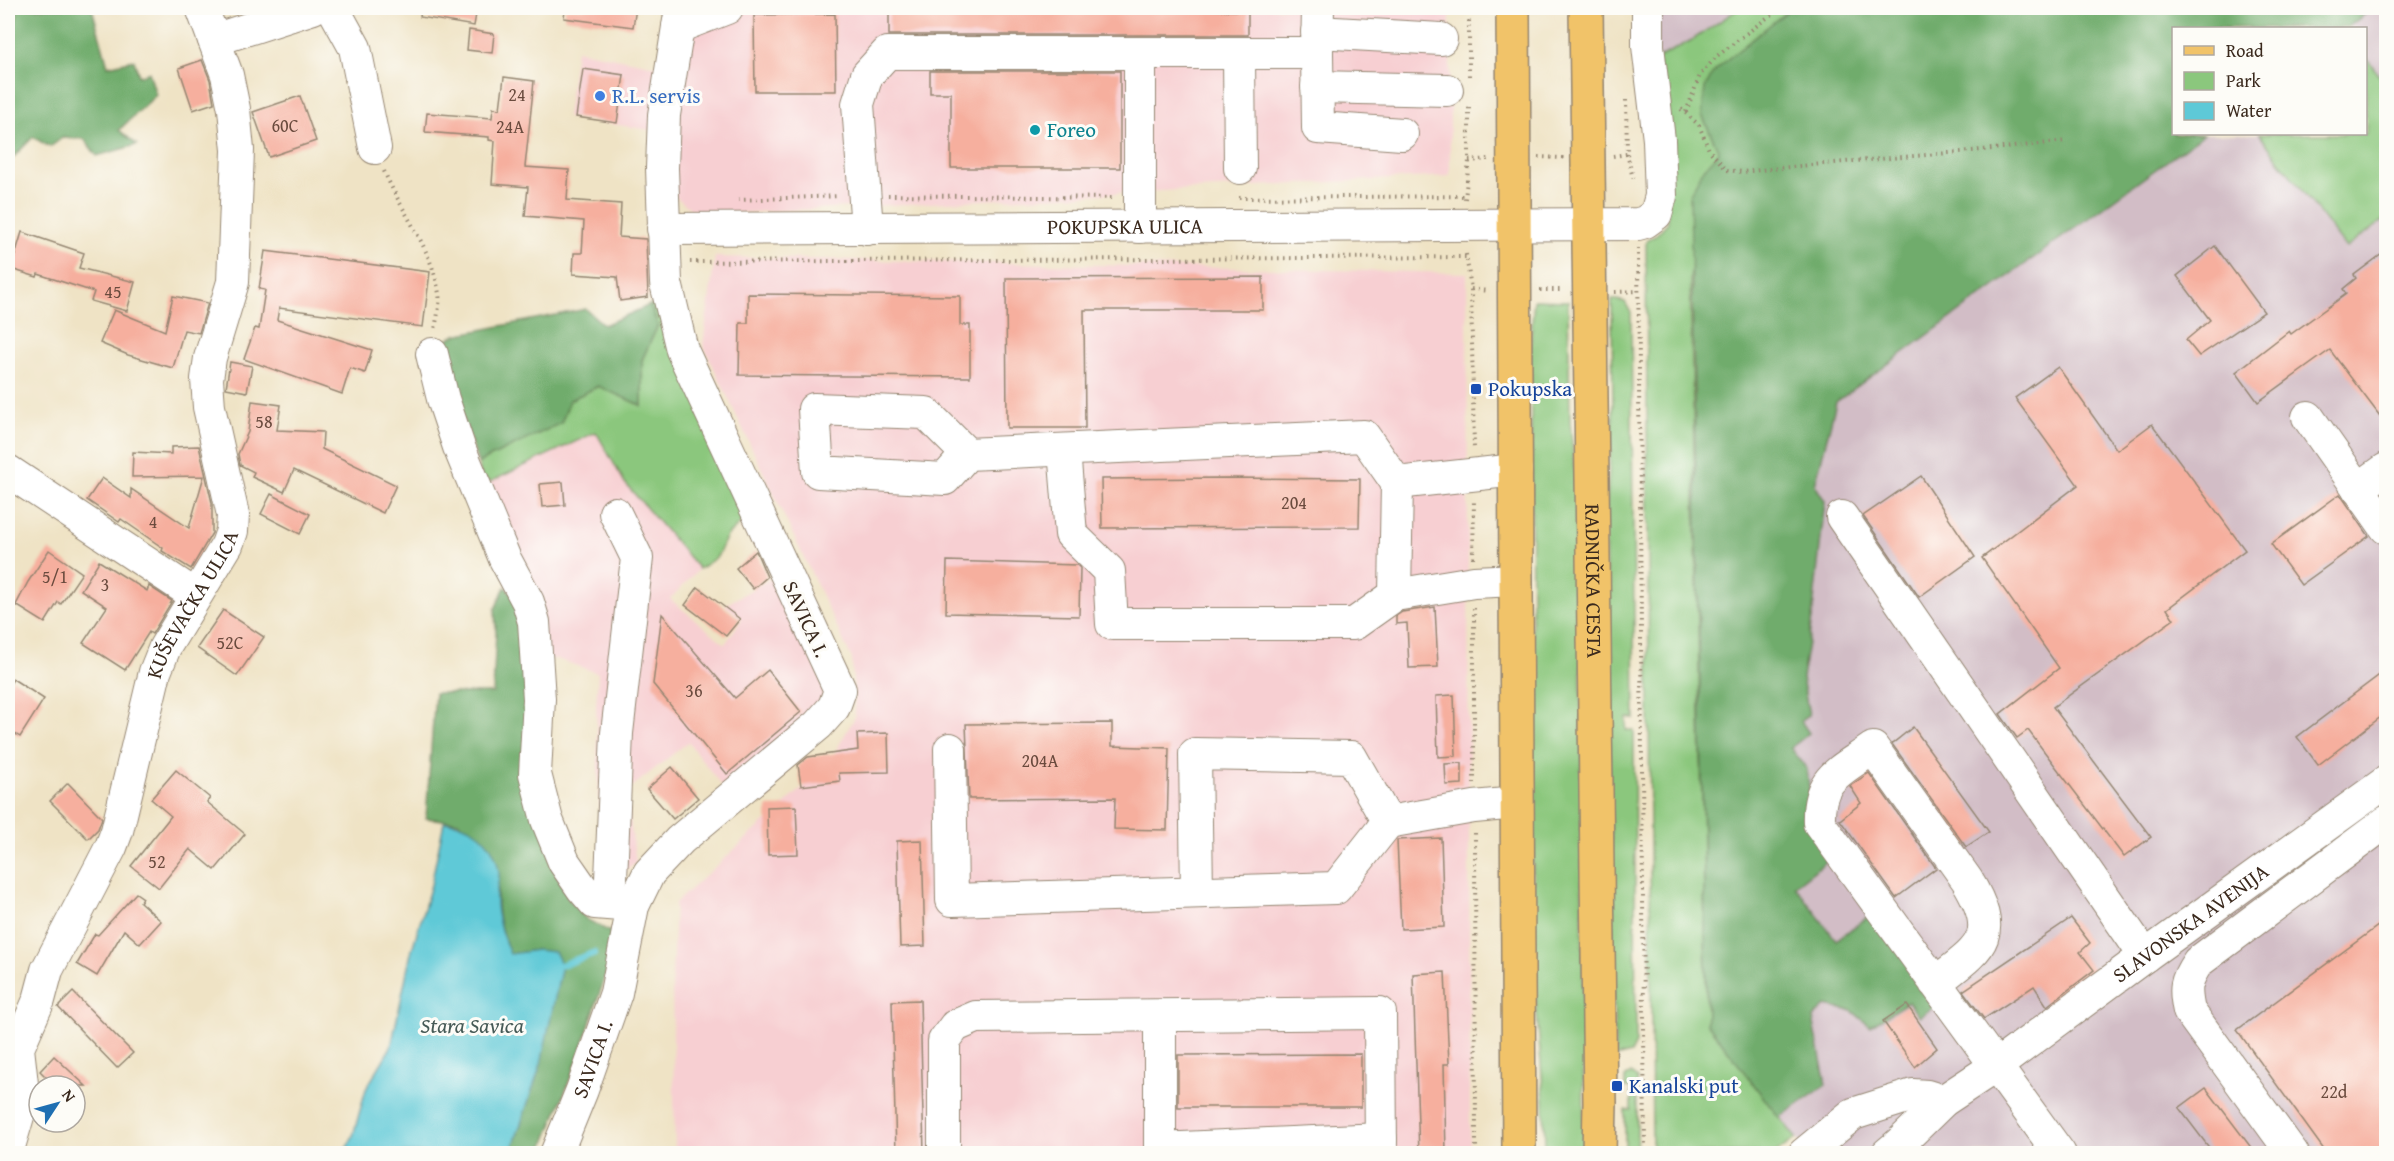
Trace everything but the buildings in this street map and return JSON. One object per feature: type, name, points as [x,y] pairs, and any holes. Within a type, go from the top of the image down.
[{"type":"main road","points":[[1513,8],[1519,1154]]},
{"type":"main road","name":"RADNIČKA CESTA","points":[[1586,8],[1599,1154]]},
{"type":"street","name":"KUŠEVAČKA ULICA","points":[[8,1150],[21,1106],[22,1084],[18,1048],[39,1000],[47,970],[111,848],[125,801],[145,707],[165,647],[227,545],[232,531],[233,515],[209,407],[207,379],[210,358],[233,282],[238,150],[234,109],[227,75],[202,8]]},
{"type":"street","points":[[214,40],[313,8]]},
{"type":"street","points":[[333,8],[355,48],[375,148]]},
{"type":"street","points":[[679,17],[728,8]]},
{"type":"street","name":"POKUPSKA ULICA","points":[[663,229],[1638,224],[1646,222],[1656,214],[1660,207],[1661,170],[1650,65],[1648,8]]},
{"type":"street","name":"SAVICA I.","points":[[556,1154],[582,1090],[616,993],[621,905],[680,840],[818,725],[834,707],[840,690],[682,350],[666,283],[662,168],[664,115],[679,17]]},
{"type":"street","points":[[1317,31],[1318,128],[1402,134]]},
{"type":"street","points":[[867,229],[858,104],[867,75],[887,53],[1239,53],[1317,31],[1441,39]]},
{"type":"street","points":[[1140,53],[1140,227]]},
{"type":"street","points":[[1239,53],[1240,168]]},
{"type":"street","points":[[1317,87],[1447,90]]},
{"type":"street","points":[[432,354],[443,399],[459,447],[505,559],[528,602],[534,622],[539,699],[535,774],[547,820],[564,861],[595,903],[621,905],[617,733],[638,558],[615,513]]},
{"type":"street","points":[[2308,417],[2386,528]]},
{"type":"street","points":[[966,454],[1364,436],[1396,483],[1395,595]]},
{"type":"street","points":[[1064,450],[1071,534],[1108,571],[1112,624],[1354,624],[1395,595],[1474,582],[1516,580]]},
{"type":"street","points":[[2358,489],[2386,469]]},
{"type":"street","points":[[1396,483],[1516,470]]},
{"type":"street","points":[[8,471],[195,595]]},
{"type":"street","points":[[1842,517],[2145,956]]},
{"type":"street","points":[[1935,983],[1976,951],[1982,942],[1984,927],[1982,911],[1967,880],[1873,748],[1830,779],[1818,802],[1819,823],[1935,983],[2060,1154]]},
{"type":"street","points":[[950,749],[952,900],[1336,888],[1388,822],[1474,807],[1516,803]]},
{"type":"street","points":[[1197,892],[1195,754],[1351,757],[1388,822]]},
{"type":"street","name":"SLAVONSKA AVENIJA","points":[[1887,1154],[1943,1101],[1996,1066],[2386,782]]},
{"type":"street","points":[[2293,1154],[2189,1011],[2185,995],[2187,979],[2198,962],[2386,822]]},
{"type":"street","points":[[944,1154],[944,1041],[955,1026],[976,1017],[1380,1013],[1381,1146],[1160,1149],[1161,1016]]},
{"type":"street","points":[[1803,1154],[1853,1114],[1913,1095],[1943,1101]]},
{"type":"path","points":[[1686,112],[1700,75],[1717,56],[1780,8]]},
{"type":"path","points":[[1673,104],[1686,112],[1699,125],[1709,150],[1727,170],[1742,172],[1845,161],[2002,149],[2066,141]]},
{"type":"path","points":[[375,148],[399,204],[428,253],[440,296],[432,354]]},
{"type":"path","points":[[1537,157],[1566,158]]},
{"type":"path","points":[[1469,161],[1495,159]]},
{"type":"path","points":[[1638,244],[1645,1154]]},
{"type":"path","points":[[1465,250],[1471,289],[1474,473],[1476,1154]]},
{"type":"path","points":[[688,262],[708,260],[1466,256]]},
{"type":"path","points":[[1471,289],[1495,292]]},
{"type":"path","points":[[1533,290],[1570,291]]},
{"type":"path","points":[[1612,292],[1638,291]]},
{"type":"shaded area","points":[[689,8],[1450,8],[1450,176],[698,215],[675,196],[671,183]]},
{"type":"shaded area","points":[[1655,8],[1740,8],[1692,40],[1658,58]]},
{"type":"shaded area","points":[[2374,8],[2386,8],[2386,85],[2367,58],[2367,27],[2347,27]]},
{"type":"shaded area","points":[[576,50],[661,67],[650,130],[567,117]]},
{"type":"shaded area","points":[[2203,135],[2260,135],[2346,248],[2386,218],[2386,1153],[1809,1153],[1779,1118],[1826,1085],[1813,1018],[1825,1006],[1852,1011],[1870,1026],[1872,914],[1836,940],[1795,886],[1813,821],[1807,769],[1791,748],[1801,721],[1809,715],[1802,678],[1812,619],[1814,486],[1836,402]]},
{"type":"shaded area","points":[[715,257],[1467,273],[1470,1153],[675,1154],[672,979],[675,903],[827,766],[855,717],[852,659],[703,345]]},
{"type":"shaded area","points":[[596,432],[625,483],[699,569],[670,599],[725,644],[742,619],[725,605],[777,575],[830,701],[725,790],[688,742],[626,792],[636,862],[619,875],[602,874],[596,706],[598,673],[557,659],[543,659],[486,495],[490,482]]},
{"type":"green space","points":[[18,8],[92,8],[108,66],[134,60],[139,76],[149,72],[156,95],[119,130],[137,145],[97,156],[84,139],[62,138],[50,147],[33,137],[8,163],[8,64]]},
{"type":"green space","points":[[1740,8],[1791,8],[1729,58],[1702,115],[1719,152],[1703,170],[1690,280],[1707,1023],[1796,1138],[1776,1153],[1652,1153],[1646,241],[1655,236],[1668,222],[1658,58],[1692,40]]},
{"type":"green space","points":[[1791,8],[2374,8],[2347,27],[2172,27],[2172,135],[2203,135],[1836,402],[1815,485],[1825,501],[1812,619],[1802,678],[1809,715],[1801,721],[1809,733],[1791,748],[1807,769],[1813,821],[1833,856],[1795,886],[1836,940],[1872,914],[1938,1004],[1919,1017],[1908,1002],[1870,1026],[1852,1011],[1825,1006],[1813,1018],[1826,1085],[1779,1118],[1707,1023],[1690,194],[1703,170],[1719,152],[1702,115],[1705,88],[1712,74]]},
{"type":"green space","points":[[2367,58],[2386,85],[2386,218],[2346,248],[2260,135],[2367,135]]},
{"type":"green space","points":[[1612,299],[1625,302],[1631,313],[1635,718],[1627,718],[1626,730],[1634,730],[1636,1043],[1631,1053],[1615,1057],[1605,523],[1613,422]]},
{"type":"green space","points":[[1534,300],[1568,301],[1570,421],[1580,528],[1584,1153],[1545,1153],[1544,1101],[1533,965],[1531,336]]},
{"type":"green space","points":[[655,303],[749,515],[727,536],[717,557],[699,569],[625,483],[596,432],[490,482],[482,477],[478,463],[560,423],[570,400],[599,386],[642,406],[642,360],[658,325],[650,305]]},
{"type":"green space","points":[[650,305],[658,325],[642,360],[642,406],[598,386],[570,400],[561,423],[478,463],[441,355],[443,342],[455,335],[586,309],[604,325]]},
{"type":"green space","points":[[505,587],[516,597],[551,863],[569,899],[586,919],[618,936],[581,1051],[541,1153],[511,1153],[541,1064],[537,950],[510,954],[498,916],[499,875],[459,822],[426,818],[435,693],[493,693],[495,609]]},
{"type":"green space","points":[[1631,1073],[1637,1078],[1637,1153],[1625,1153],[1625,1110],[1631,1110],[1631,1088],[1625,1088],[1625,1078]]},
{"type":"water","name":"Stara Savica","points":[[444,822],[455,823],[474,830],[482,836],[493,852],[499,873],[496,893],[498,918],[510,954],[537,950],[555,952],[562,965],[541,1064],[511,1153],[344,1153],[353,1136],[366,1089],[391,1047],[411,953],[431,885]]},
{"type":"waterway","points":[[562,965],[594,953]]},
{"type":"place","name":"R.L. servis","points":[[600,96]]},
{"type":"place","name":"Foreo","points":[[1035,130]]},
{"type":"place","name":"Pokupska","points":[[1476,389]]},
{"type":"place","name":"Kanalski put","points":[[1617,1086]]}]
